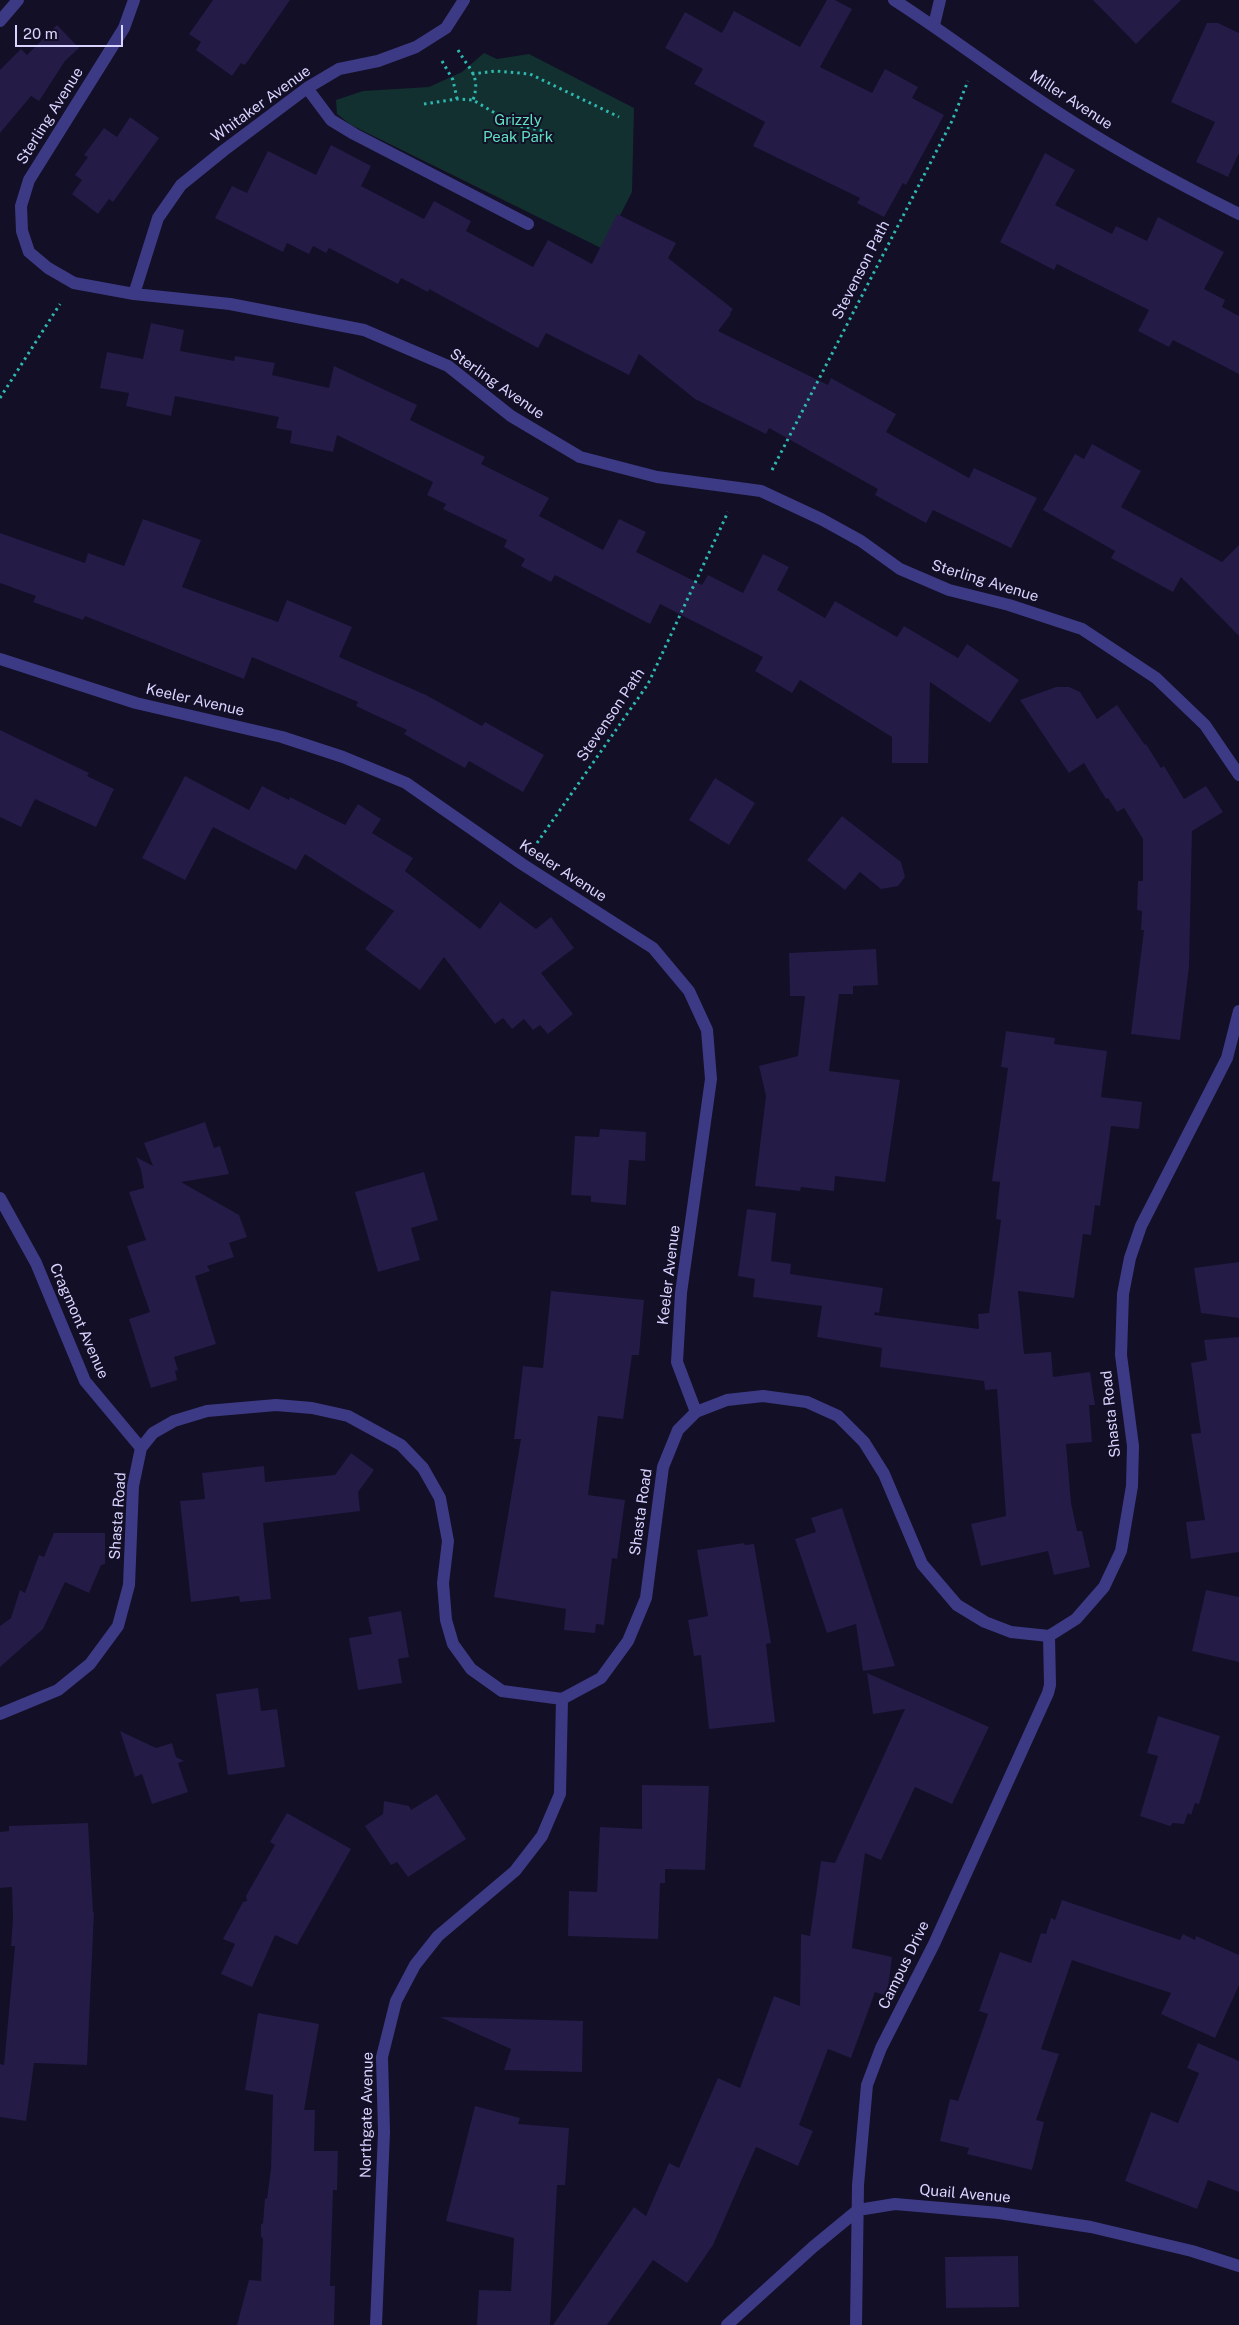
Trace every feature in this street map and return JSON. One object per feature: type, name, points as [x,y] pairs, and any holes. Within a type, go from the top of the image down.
[{"type":"street","points":[[0,21],[18,0]]},
{"type":"street","name":"Sterling Avenue","points":[[134,0],[124,28],[30,180],[22,206],[22,231],[29,252],[48,268],[74,283],[134,294],[230,304],[364,330],[448,366],[511,416],[580,457],[657,478],[761,491],[861,541],[900,569],[949,590],[1009,605],[1082,629],[1156,678],[1205,725],[1239,775]]},
{"type":"street","name":"Whitaker Avenue","points":[[134,294],[158,218],[181,185],[307,88],[339,69],[378,61],[416,48],[446,28],[464,0]]},
{"type":"street","name":"Miller Avenue","points":[[894,0],[934,25],[978,58],[1073,122],[1199,194],[1239,214]]},
{"type":"street","points":[[934,25],[940,0]]},
{"type":"street","points":[[307,88],[331,120],[354,134],[528,224]]},
{"type":"street","name":"Keeler Avenue","points":[[0,659],[136,704],[282,737],[342,757],[406,783],[522,864],[653,948],[689,991],[707,1030],[711,1079],[681,1293],[677,1362],[696,1412]]},
{"type":"street","name":"Shasta Road","points":[[562,1699],[601,1678],[628,1642],[646,1598],[663,1467],[678,1430],[696,1412],[727,1400],[763,1396],[807,1402],[838,1416],[864,1442],[884,1474],[922,1564],[958,1605],[985,1622],[1003,1628],[1049,1636],[1076,1619],[1104,1587],[1121,1551],[1132,1486],[1133,1446],[1121,1355],[1122,1294],[1130,1258],[1141,1226],[1227,1058],[1239,1011]]},
{"type":"street","name":"Cragmont Avenue","points":[[0,1198],[36,1263],[85,1381],[141,1448]]},
{"type":"street","points":[[141,1448],[153,1433],[174,1421],[206,1411],[276,1405],[312,1408],[348,1416],[401,1445],[423,1468],[440,1498],[448,1541],[443,1583],[446,1620],[452,1644],[471,1669],[502,1691],[562,1699]]},
{"type":"street","name":"Shasta Road","points":[[0,1714],[58,1690],[90,1664],[118,1626],[130,1585],[133,1486],[141,1448]]},
{"type":"street","name":"Campus Drive","points":[[856,2325],[861,2140],[867,2085],[881,2048],[934,1944],[1048,1692],[1050,1686],[1049,1636]]},
{"type":"street","name":"Northgate Avenue","points":[[376,2325],[384,2132],[382,2057],[396,2001],[415,1965],[438,1936],[515,1871],[542,1836],[560,1794],[562,1699]]},
{"type":"street","name":"Quail Avenue","points":[[858,2210],[895,2204],[999,2213],[1091,2227],[1192,2250],[1239,2266]]},
{"type":"street","points":[[726,2325],[813,2247],[858,2210]]},
{"type":"path","points":[[429,38],[453,80],[457,99]]},
{"type":"path","name":"Stevenson Path","points":[[761,491],[952,121],[978,58]]},
{"type":"path","points":[[469,69],[476,79],[477,88],[473,100]]},
{"type":"path","points":[[472,74],[496,70],[530,74],[619,117]]},
{"type":"path","points":[[424,104],[457,99],[473,100],[515,125],[544,131]]},
{"type":"path","points":[[0,398],[74,283]]},
{"type":"path","name":"Stevenson Path","points":[[522,864],[648,684],[740,487]]},
{"type":"green space","name":"Grizzly Peak Park","points":[[484,53],[497,59],[529,54],[634,108],[632,192],[603,249],[351,125],[337,114],[336,100],[363,91],[429,87],[462,72]]},
{"type":"building","points":[[213,0],[290,0],[245,65],[241,63],[232,76],[196,50],[201,42],[189,34]]},
{"type":"building","points":[[827,0],[835,0],[852,9],[820,67],[872,93],[885,69],[918,87],[912,98],[944,115],[906,185],[903,183],[884,217],[857,203],[860,198],[753,146],[765,122],[694,84],[703,69],[665,48],[685,12],[722,33],[734,11],[800,47]]},
{"type":"building","points":[[1093,0],[1181,0],[1136,44]]},
{"type":"building","points":[[1207,23],[1218,23],[1239,33],[1239,153],[1228,177],[1196,162],[1215,122],[1171,102]]},
{"type":"building","points":[[57,25],[79,48],[65,61],[39,101],[31,96],[0,133],[0,70],[21,49],[27,55]]},
{"type":"building","points":[[130,117],[159,138],[113,202],[109,199],[98,214],[72,194],[82,180],[75,175],[88,157],[84,155],[104,128],[117,137]]},
{"type":"building","points":[[331,145],[371,166],[361,186],[424,219],[434,201],[471,221],[466,231],[533,267],[548,240],[592,264],[617,214],[676,243],[668,258],[733,309],[718,331],[828,385],[831,378],[896,414],[886,432],[969,478],[974,468],[1037,498],[1011,548],[933,510],[926,523],[875,495],[878,489],[769,428],[766,434],[695,399],[639,354],[629,375],[546,333],[538,348],[429,289],[428,292],[401,278],[398,284],[329,248],[326,253],[313,246],[309,254],[287,243],[283,252],[215,218],[232,186],[247,193],[268,151],[316,175]]},
{"type":"building","points":[[1045,153],[1075,170],[1055,205],[1112,234],[1116,226],[1147,241],[1158,217],[1224,252],[1204,289],[1225,300],[1222,307],[1239,316],[1239,374],[1173,340],[1169,347],[1138,331],[1149,310],[1057,264],[1054,270],[1000,242]]},
{"type":"building","points":[[151,323],[184,330],[180,351],[234,361],[235,356],[275,363],[272,375],[329,388],[334,366],[417,405],[410,420],[485,457],[481,464],[549,498],[539,516],[603,550],[619,519],[646,532],[636,552],[702,585],[708,575],[743,593],[763,554],[789,567],[777,590],[825,618],[835,601],[897,637],[904,626],[958,658],[967,644],[1019,680],[990,723],[930,682],[928,763],[892,763],[892,737],[800,680],[792,693],[755,671],[763,657],[660,604],[650,624],[555,575],[551,582],[521,566],[525,559],[504,547],[507,540],[443,509],[446,504],[427,495],[433,482],[337,435],[333,452],[290,443],[292,431],[276,428],[279,417],[175,396],[171,416],[126,406],[129,393],[100,388],[107,352],[143,359]]},
{"type":"building","points":[[1092,444],[1141,471],[1121,507],[1222,562],[1239,545],[1239,636],[1181,577],[1173,592],[1111,558],[1115,551],[1043,510],[1075,454],[1084,459]]},
{"type":"building","points":[[143,519],[201,540],[182,587],[278,622],[287,600],[352,627],[339,657],[426,695],[482,726],[485,722],[544,755],[523,792],[469,761],[465,768],[404,734],[407,730],[356,706],[358,702],[252,657],[244,679],[85,616],[83,620],[33,602],[36,596],[0,583],[0,533],[85,563],[88,553],[124,566]]},
{"type":"building","points":[[1056,687],[1069,687],[1080,692],[1097,719],[1117,705],[1161,768],[1164,766],[1184,799],[1206,786],[1223,812],[1192,831],[1189,967],[1180,1040],[1131,1034],[1144,930],[1141,930],[1142,911],[1137,910],[1138,881],[1143,881],[1143,839],[1124,808],[1117,812],[1108,798],[1106,799],[1084,763],[1069,773],[1020,700]]},
{"type":"building","points":[[0,730],[89,773],[87,776],[114,789],[96,827],[35,799],[21,827],[0,817]]},
{"type":"building","points":[[185,776],[249,810],[262,786],[289,800],[290,797],[345,825],[358,804],[381,819],[372,833],[413,858],[405,871],[480,929],[500,902],[536,929],[551,917],[574,948],[541,973],[573,1014],[548,1034],[540,1025],[533,1030],[524,1019],[512,1029],[503,1018],[495,1024],[444,957],[420,990],[365,949],[394,911],[305,854],[296,870],[213,827],[185,880],[142,858]]},
{"type":"building","points":[[715,778],[755,803],[729,845],[689,820]]},
{"type":"building","points":[[842,816],[901,862],[905,877],[898,886],[881,889],[860,872],[845,890],[807,860]]},
{"type":"building","points":[[876,949],[878,985],[853,986],[853,994],[839,994],[829,1071],[900,1080],[885,1182],[835,1176],[834,1191],[801,1187],[800,1191],[755,1186],[766,1096],[759,1066],[798,1056],[805,996],[790,996],[789,953]]},
{"type":"building","points":[[1006,1031],[1055,1038],[1054,1044],[1107,1051],[1101,1097],[1142,1102],[1139,1129],[1111,1126],[1100,1206],[1095,1205],[1091,1235],[1083,1234],[1074,1298],[1018,1291],[1024,1354],[1051,1352],[1053,1377],[1090,1372],[1095,1405],[1089,1405],[1092,1442],[1066,1444],[1071,1503],[1077,1531],[1082,1531],[1090,1567],[1054,1575],[1048,1551],[981,1566],[971,1524],[1006,1516],[997,1389],[985,1390],[984,1381],[880,1367],[882,1348],[817,1337],[822,1306],[753,1297],[755,1279],[738,1276],[747,1209],[776,1213],[771,1261],[791,1264],[790,1274],[883,1288],[879,1313],[875,1312],[874,1315],[979,1329],[978,1314],[989,1313],[1001,1220],[996,1219],[1000,1182],[992,1181],[1008,1068],[1001,1067]]},
{"type":"building","points":[[205,1122],[214,1148],[220,1146],[229,1174],[181,1182],[239,1215],[247,1237],[229,1243],[234,1257],[207,1266],[210,1271],[195,1276],[216,1344],[174,1357],[178,1370],[175,1371],[177,1380],[151,1388],[129,1319],[150,1312],[127,1246],[146,1240],[129,1192],[144,1188],[141,1170],[136,1157],[153,1166],[144,1143]]},
{"type":"building","points":[[600,1129],[646,1132],[645,1161],[629,1160],[626,1205],[591,1202],[591,1196],[571,1195],[575,1136],[599,1137]]},
{"type":"building","points":[[424,1172],[438,1220],[411,1228],[420,1260],[378,1272],[355,1192]]},
{"type":"building","points":[[1239,1262],[1239,1318],[1201,1313],[1194,1268]]},
{"type":"building","points":[[551,1291],[644,1300],[639,1355],[632,1355],[623,1419],[598,1416],[588,1495],[625,1500],[617,1559],[612,1558],[604,1625],[596,1624],[595,1633],[564,1630],[566,1609],[494,1597],[521,1439],[514,1439],[523,1366],[543,1368]]},
{"type":"building","points":[[1239,1337],[1239,1552],[1191,1559],[1186,1522],[1205,1520],[1191,1434],[1201,1433],[1191,1363],[1207,1360],[1204,1340]]},
{"type":"building","points":[[351,1453],[374,1470],[358,1492],[360,1511],[263,1523],[271,1599],[240,1602],[239,1596],[191,1602],[180,1501],[205,1499],[202,1473],[264,1466],[265,1482],[335,1475]]},
{"type":"building","points":[[842,1508],[895,1666],[863,1671],[856,1624],[827,1633],[795,1539],[816,1532],[811,1518]]},
{"type":"building","points":[[54,1533],[105,1533],[105,1564],[101,1565],[89,1593],[65,1582],[43,1629],[0,1667],[0,1626],[11,1618],[20,1590],[25,1593],[39,1555],[44,1557]]},
{"type":"building","points":[[744,1543],[745,1545],[754,1544],[771,1643],[766,1644],[775,1722],[709,1729],[701,1655],[694,1656],[688,1620],[708,1616],[697,1550]]},
{"type":"building","points":[[1206,1590],[1239,1597],[1239,1662],[1192,1651]]},
{"type":"building","points":[[401,1611],[409,1657],[398,1659],[402,1683],[358,1690],[349,1638],[372,1634],[368,1617]]},
{"type":"building","points":[[867,1673],[989,1727],[952,1804],[915,1787],[881,1860],[865,1853],[852,1948],[892,1957],[887,1996],[875,1992],[851,2058],[828,2049],[799,2125],[813,2131],[798,2166],[756,2147],[713,2245],[687,2283],[653,2260],[607,2325],[553,2325],[634,2207],[646,2216],[669,2163],[679,2168],[718,2078],[740,2088],[774,1996],[800,2006],[801,1934],[810,1936],[821,1861],[835,1863],[905,1709],[873,1714]]},
{"type":"building","points":[[258,1688],[261,1711],[277,1709],[285,1767],[228,1775],[216,1694]]},
{"type":"building","points":[[1158,1716],[1220,1736],[1199,1804],[1195,1803],[1191,1815],[1188,1813],[1184,1824],[1173,1823],[1170,1826],[1140,1816],[1158,1756],[1147,1753]]},
{"type":"building","points":[[120,1731],[156,1748],[172,1743],[176,1757],[184,1761],[178,1763],[188,1792],[152,1804],[142,1774],[135,1777]]},
{"type":"building","points":[[642,1785],[709,1786],[705,1870],[665,1869],[665,1883],[660,1883],[658,1939],[568,1936],[569,1891],[597,1892],[600,1827],[642,1829]]},
{"type":"building","points":[[437,1794],[466,1839],[408,1877],[397,1862],[391,1865],[365,1826],[383,1814],[384,1801],[409,1806],[411,1810]]},
{"type":"building","points":[[287,1813],[351,1849],[297,1945],[275,1935],[252,1987],[221,1974],[235,1944],[223,1939],[243,1902],[247,1901],[246,1896],[275,1845],[270,1842]]},
{"type":"building","points":[[88,1823],[94,1912],[87,2065],[34,2063],[26,2121],[0,2117],[0,2064],[4,2065],[15,1946],[11,1946],[13,1918],[12,1887],[0,1888],[0,1832],[9,1831],[9,1826]]},
{"type":"building","points":[[1062,1900],[1180,1940],[1183,1934],[1195,1940],[1196,1936],[1239,1955],[1239,1985],[1215,2038],[1161,2014],[1171,1993],[1072,1960],[1041,2049],[1059,2054],[1036,2120],[1044,2122],[1032,2170],[967,2154],[969,2148],[940,2141],[950,2099],[958,2101],[988,2014],[979,2011],[1000,1952],[1031,1963],[1041,1933],[1046,1934],[1051,1918],[1055,1920]]},
{"type":"building","points":[[258,2013],[319,2024],[304,2110],[315,2110],[314,2151],[338,2151],[337,2190],[333,2190],[330,2286],[335,2286],[334,2325],[237,2325],[249,2280],[261,2281],[263,2239],[261,2236],[261,2225],[263,2223],[265,2198],[267,2199],[271,2169],[273,2095],[245,2090]]},
{"type":"building","points":[[440,2017],[583,2021],[582,2072],[504,2070],[511,2049]]},
{"type":"building","points":[[1198,2043],[1239,2061],[1239,2192],[1208,2180],[1197,2209],[1125,2181],[1151,2112],[1178,2123],[1199,2073],[1187,2068]]},
{"type":"building","points":[[475,2106],[520,2118],[518,2124],[569,2128],[565,2185],[557,2185],[550,2325],[477,2325],[479,2290],[511,2291],[514,2238],[446,2221]]},
{"type":"building","points":[[1018,2256],[1019,2307],[946,2308],[945,2257]]}]
